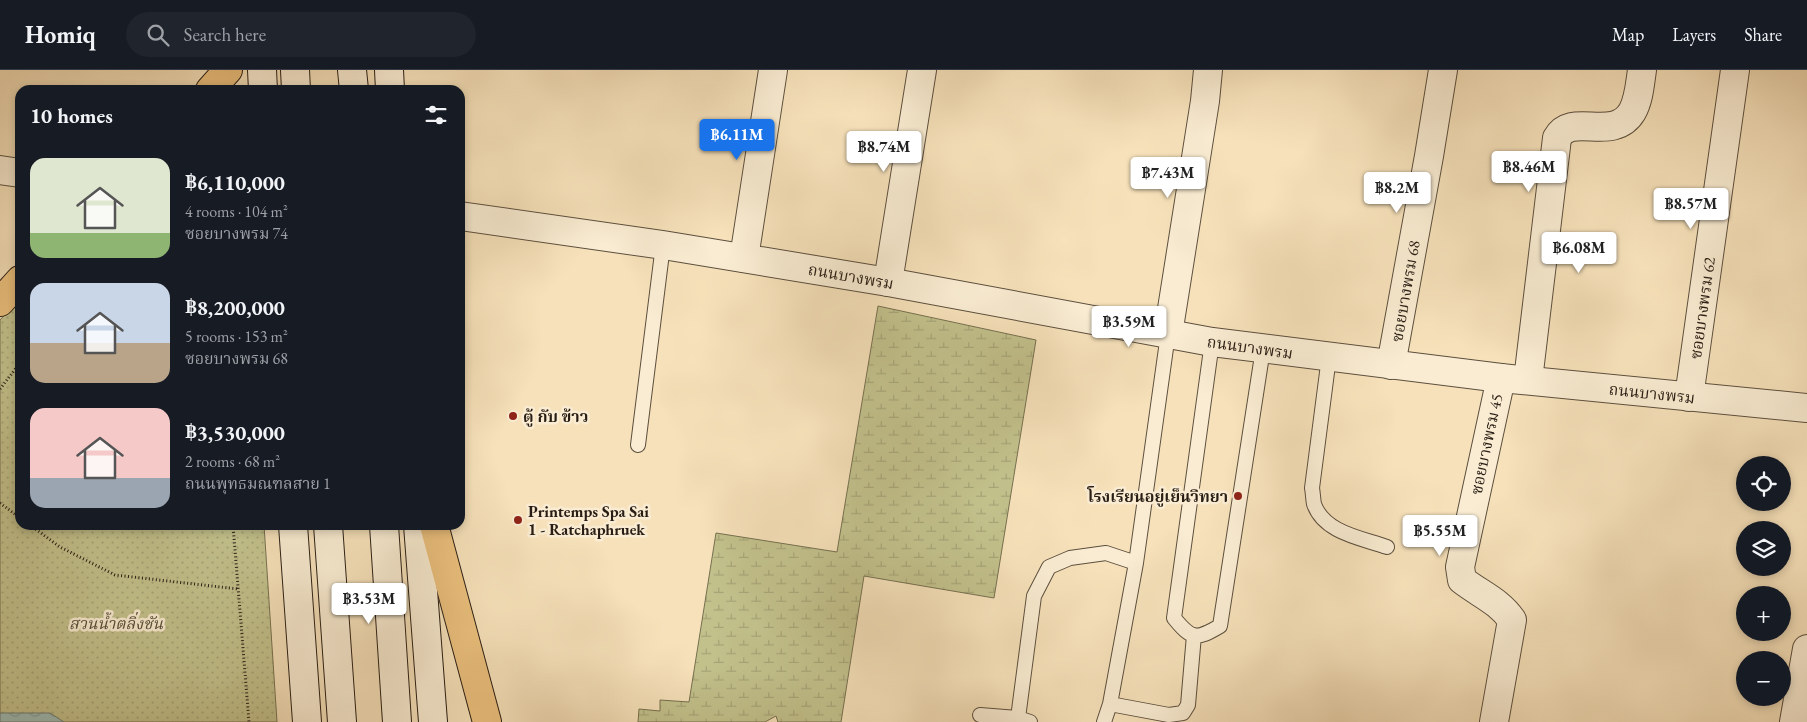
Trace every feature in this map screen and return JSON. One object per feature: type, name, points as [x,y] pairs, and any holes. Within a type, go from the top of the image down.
[{"type":"main road","points":[[214,85],[228,70]]},
{"type":"main road","points":[[0,302],[15,286]]},
{"type":"main road","points":[[435,530],[487,722]]},
{"type":"street","points":[[262,70],[263,85]]},
{"type":"street","points":[[352,70],[354,85]]},
{"type":"street","points":[[389,70],[390,85]]},
{"type":"street","points":[[744,258],[773,70]]},
{"type":"street","points":[[888,282],[922,70]]},
{"type":"street","points":[[1168,334],[1205,101],[1208,70]]},
{"type":"street","name":"ซอยบางพรม 68","points":[[1391,365],[1430,156],[1443,70]]},
{"type":"street","points":[[1536,381],[1557,138],[1561,131],[1570,127],[1607,127],[1620,124],[1632,111],[1640,86],[1642,70]]},
{"type":"street","name":"ซอยบางพรม 62","points":[[1689,397],[1735,70]]},
{"type":"street","points":[[1536,381],[1572,160]]},
{"type":"street","points":[[0,170],[15,172]]},
{"type":"street","name":"ถนนบางพรม","points":[[465,217],[663,245],[888,282],[1212,342],[1501,378],[1807,408]]},
{"type":"street","name":"ซอยบางพรม 45","points":[[1494,722],[1512,620],[1496,602],[1476,591],[1462,580],[1460,567],[1501,378]]},
{"type":"street","points":[[293,530],[307,722]]},
{"type":"street","points":[[328,530],[342,722]]},
{"type":"street","points":[[384,530],[397,722]]},
{"type":"street","points":[[418,530],[433,722]]},
{"type":"street","points":[[1794,722],[1807,649]]},
{"type":"lane","points":[[638,444],[663,245]]},
{"type":"lane","points":[[1104,722],[1110,704],[1136,563],[1168,334]]},
{"type":"lane","points":[[1212,342],[1174,618],[1186,634],[1203,636],[1220,626],[1263,349]]},
{"type":"lane","points":[[1329,357],[1312,488],[1314,504],[1324,519],[1336,529],[1387,547]]},
{"type":"lane","points":[[980,715],[1024,720],[1034,596],[1049,568],[1070,558],[1106,553],[1136,563]]},
{"type":"lane","points":[[1110,704],[1169,715],[1183,713],[1188,705],[1194,635]]},
{"type":"path","points":[[0,389],[15,370]]},
{"type":"path","points":[[0,503],[15,514]]},
{"type":"path","points":[[37,530],[60,547],[115,575],[238,588]]},
{"type":"path","points":[[233,530],[249,722]]},
{"type":"green space","name":"สวนน้ำตลิ่งชัน","points":[[15,304],[15,530],[264,530],[277,722],[0,722],[0,320]]},
{"type":"green space","points":[[878,306],[1036,340],[994,598],[864,576],[841,722],[778,722],[776,716],[765,722],[638,722],[639,709],[660,711],[660,700],[689,702],[716,533],[837,552]]},
{"type":"water","points":[[0,713],[50,713],[64,722],[0,722]]},
{"type":"place","name":"ตู้ กับ ข้าว","points":[[513,416]]},
{"type":"place","name":"โรงเรียนอยู่เย็นวิทยา","points":[[1238,496]]},
{"type":"place","name":"Printemps Spa Sai 1 - Ratchaphruek","points":[[518,520]]}]
